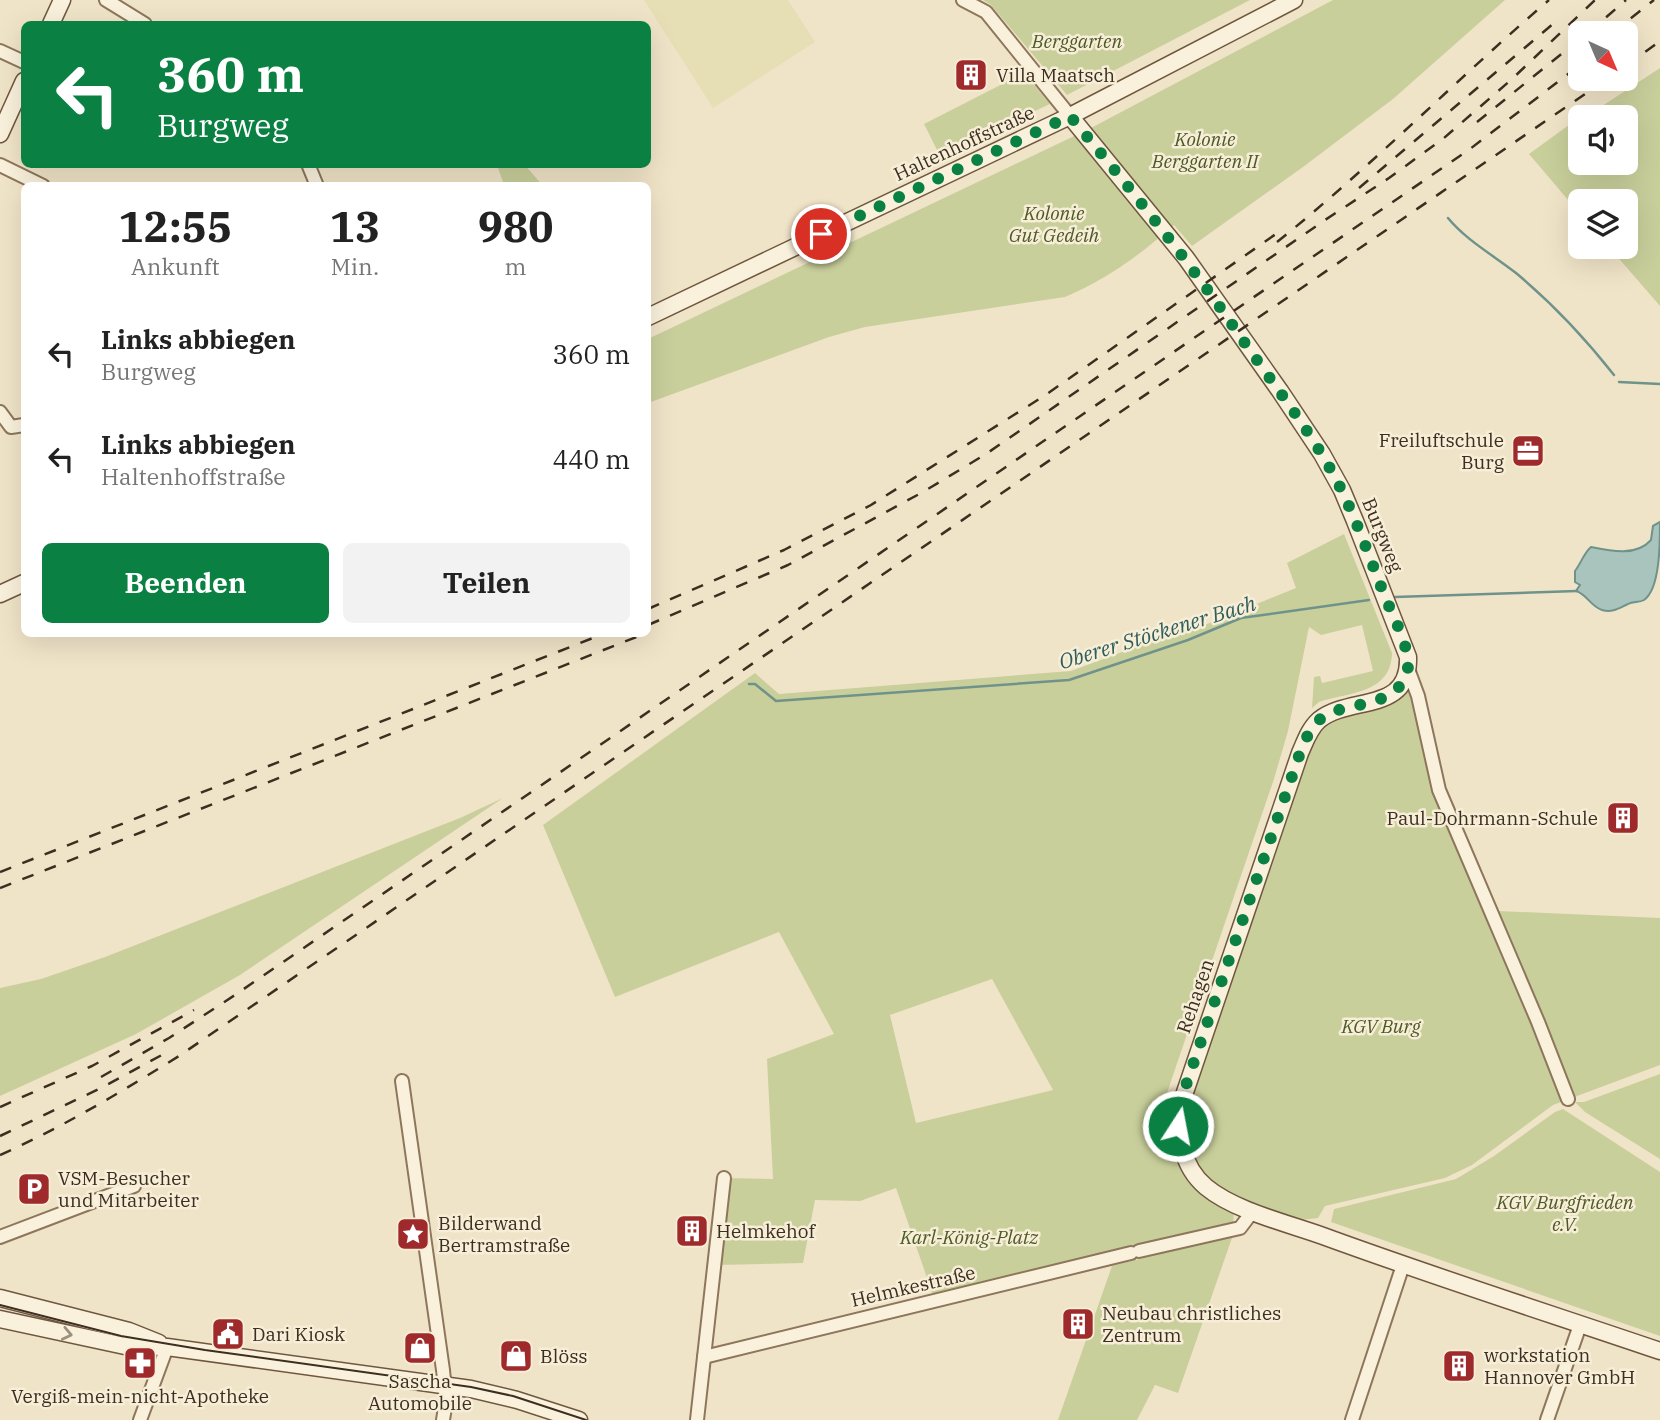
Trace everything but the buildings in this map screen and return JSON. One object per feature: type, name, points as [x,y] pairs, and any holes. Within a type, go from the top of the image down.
[{"type":"street","points":[[52,21],[62,0]]},
{"type":"street","points":[[106,0],[140,21]]},
{"type":"street","name":"Burgweg","points":[[963,0],[986,12],[1186,258],[1288,402],[1342,490],[1405,647],[1408,669],[1418,696],[1439,790],[1568,1099]]},
{"type":"street","name":"Haltenhoffstraße","points":[[651,316],[1070,116],[1294,0]]},
{"type":"street","points":[[0,51],[21,61]]},
{"type":"street","points":[[0,134],[21,88]]},
{"type":"street","points":[[0,165],[35,182]]},
{"type":"street","points":[[0,412],[18,426]]},
{"type":"street","points":[[0,593],[21,584]]},
{"type":"street","name":"Rehagen","points":[[1408,669],[1399,688],[1384,698],[1337,710],[1318,721],[1300,753],[1181,1104],[1178,1126],[1188,1162],[1204,1185],[1215,1194],[1253,1211],[1403,1265],[1660,1351]]},
{"type":"street","points":[[402,1081],[445,1384],[443,1420]]},
{"type":"street","points":[[697,1420],[724,1178]]},
{"type":"street","points":[[0,1237],[134,1186]]},
{"type":"street","name":"Helmkestraße","points":[[704,1357],[1240,1228],[1253,1211]]},
{"type":"street","points":[[1352,1420],[1403,1265]]},
{"type":"street","points":[[0,1298],[129,1331],[167,1346]]},
{"type":"street","points":[[0,1319],[125,1346],[167,1346],[445,1384],[517,1399],[579,1420]]},
{"type":"street","points":[[1547,1420],[1580,1325]]},
{"type":"street","points":[[141,1420],[167,1346]]},
{"type":"shaded area","points":[[644,0],[788,0],[815,42],[713,108]]},
{"type":"green space","name":"Berggarten","points":[[983,0],[1250,0],[1067,95],[991,5]]},
{"type":"green space","points":[[1333,0],[1505,0],[1393,99],[1192,246],[1174,225],[1122,266],[1065,297],[865,327],[829,337],[651,402],[651,338],[1091,128]]},
{"type":"green space","points":[[1660,68],[1660,306],[1619,259],[1638,259],[1638,189],[1568,189],[1568,200],[1529,154],[1568,126],[1568,175],[1638,175],[1638,105],[1604,105],[1625,91],[1638,91],[1638,82]]},
{"type":"green space","points":[[1024,73],[1050,104],[940,156],[924,124]]},
{"type":"green space","points":[[498,168],[528,168],[539,182],[503,182]]},
{"type":"green space","name":"Karl-König-Platz","points":[[1344,534],[1392,653],[1390,666],[1376,684],[1355,693],[1319,702],[1312,708],[1314,677],[1320,676],[1322,683],[1373,671],[1362,625],[1321,635],[1309,627],[1288,731],[1274,779],[1153,1134],[1173,1141],[1180,1163],[1234,1212],[1233,1225],[1071,1264],[1024,1271],[935,1301],[896,1188],[860,1201],[815,1200],[803,1263],[715,1265],[724,1178],[773,1179],[767,1059],[834,1034],[779,932],[615,997],[543,825],[755,673],[779,694],[1071,671],[1168,635],[1170,639],[1296,588],[1287,563]],"holes":[[[992,979],[1053,1090],[916,1123],[890,1015]]]},
{"type":"green space","name":"KGV Burg","points":[[1407,669],[1439,790],[1498,911],[1660,918],[1660,1065],[1553,1105],[1472,1165],[1445,1178],[1325,1206],[1318,1218],[1284,1222],[1253,1211],[1195,1173],[1178,1126],[1318,721],[1374,702]]},
{"type":"green space","points":[[503,798],[240,975],[136,1034],[0,1096],[0,988],[41,979],[105,957],[460,818]]},
{"type":"green space","points":[[1660,1074],[1660,1159],[1585,1112],[1575,1102],[1584,1102]]},
{"type":"green space","name":"KGV Burgfrieden e.V.","points":[[1563,1109],[1660,1172],[1660,1336],[1331,1222],[1334,1209],[1456,1179]]},
{"type":"green space","points":[[1233,1235],[1178,1393],[1155,1385],[1137,1420],[1058,1420],[1112,1266]]},
{"type":"water","points":[[1660,522],[1656,576],[1644,600],[1606,611],[1594,606],[1576,591],[1580,585],[1575,582],[1575,571],[1591,547],[1622,551],[1638,549],[1651,540],[1653,526]]},
{"type":"waterway","points":[[1448,218],[1471,240],[1542,296],[1580,334],[1614,375]]},
{"type":"waterway","points":[[1619,382],[1660,384]]},
{"type":"waterway","name":"Oberer Stöckener Bach","points":[[1395,597],[1577,591]]},
{"type":"waterway","name":"Oberer Stöckener Bach","points":[[749,684],[755,684],[776,701],[1069,680],[1188,640],[1241,618],[1369,600]]},
{"type":"tram line","points":[[0,1305],[121,1336],[471,1387],[513,1396],[586,1420]]},
{"type":"railway","points":[[1277,242],[1347,183],[1549,0]]},
{"type":"railway","points":[[651,624],[788,565],[923,492],[986,454],[1444,138],[1512,79],[1595,0]]},
{"type":"railway","points":[[1602,21],[1626,0]]},
{"type":"railway","points":[[1627,21],[1654,0]]},
{"type":"railway","points":[[1359,188],[1560,18]]},
{"type":"railway","points":[[1638,57],[1660,41]]},
{"type":"railway","points":[[1477,122],[1568,49]]},
{"type":"railway","points":[[101,1077],[169,1038],[235,995],[1470,149],[1568,74]]},
{"type":"railway","points":[[0,1155],[69,1121],[179,1056],[1589,91]]},
{"type":"railway","points":[[651,608],[784,550],[871,505],[1044,396],[1283,229]]},
{"type":"railway","points":[[0,872],[595,637]]},
{"type":"railway","points":[[0,888],[636,637]]},
{"type":"railway","points":[[0,1107],[92,1066],[194,1010]]},
{"type":"railway","points":[[0,1136],[103,1087],[171,1050]]},
{"type":"place","name":"Villa Maatsch","points":[[971,75]]},
{"type":"place","name":"Freiluftschule Burg","points":[[1528,451]]},
{"type":"place","name":"Paul-Dohrmann-Schule","points":[[1623,818]]},
{"type":"place","name":"VSM-Besucher und Mitarbeiter","points":[[34,1189]]},
{"type":"place","name":"Helmkehof","points":[[692,1231]]},
{"type":"place","name":"Bilderwand Bertramstraße","points":[[413,1234]]},
{"type":"place","name":"Neubau christliches Zentrum","points":[[1078,1324]]},
{"type":"place","name":"Dari Kiosk","points":[[228,1334]]},
{"type":"place","name":"Sascha Automobile","points":[[420,1348]]},
{"type":"place","name":"Blöss","points":[[516,1356]]},
{"type":"place","name":"Vergiß-mein-nicht-Apotheke","points":[[140,1363]]},
{"type":"place","name":"workstation Hannover GmbH","points":[[1459,1366]]},
{"type":"route","points":[[821,234],[1070,116],[1186,258],[1296,413],[1342,490],[1370,558],[1405,647],[1408,669],[1399,688],[1384,698],[1337,710],[1318,721],[1310,731],[1300,753],[1187,1082],[1178,1126]]},
{"type":"park label","name":"Kolonie Berggarten II","points":[[1205,150]]},
{"type":"park label","name":"Kolonie Gut Gedeih","points":[[1054,224]]}]
